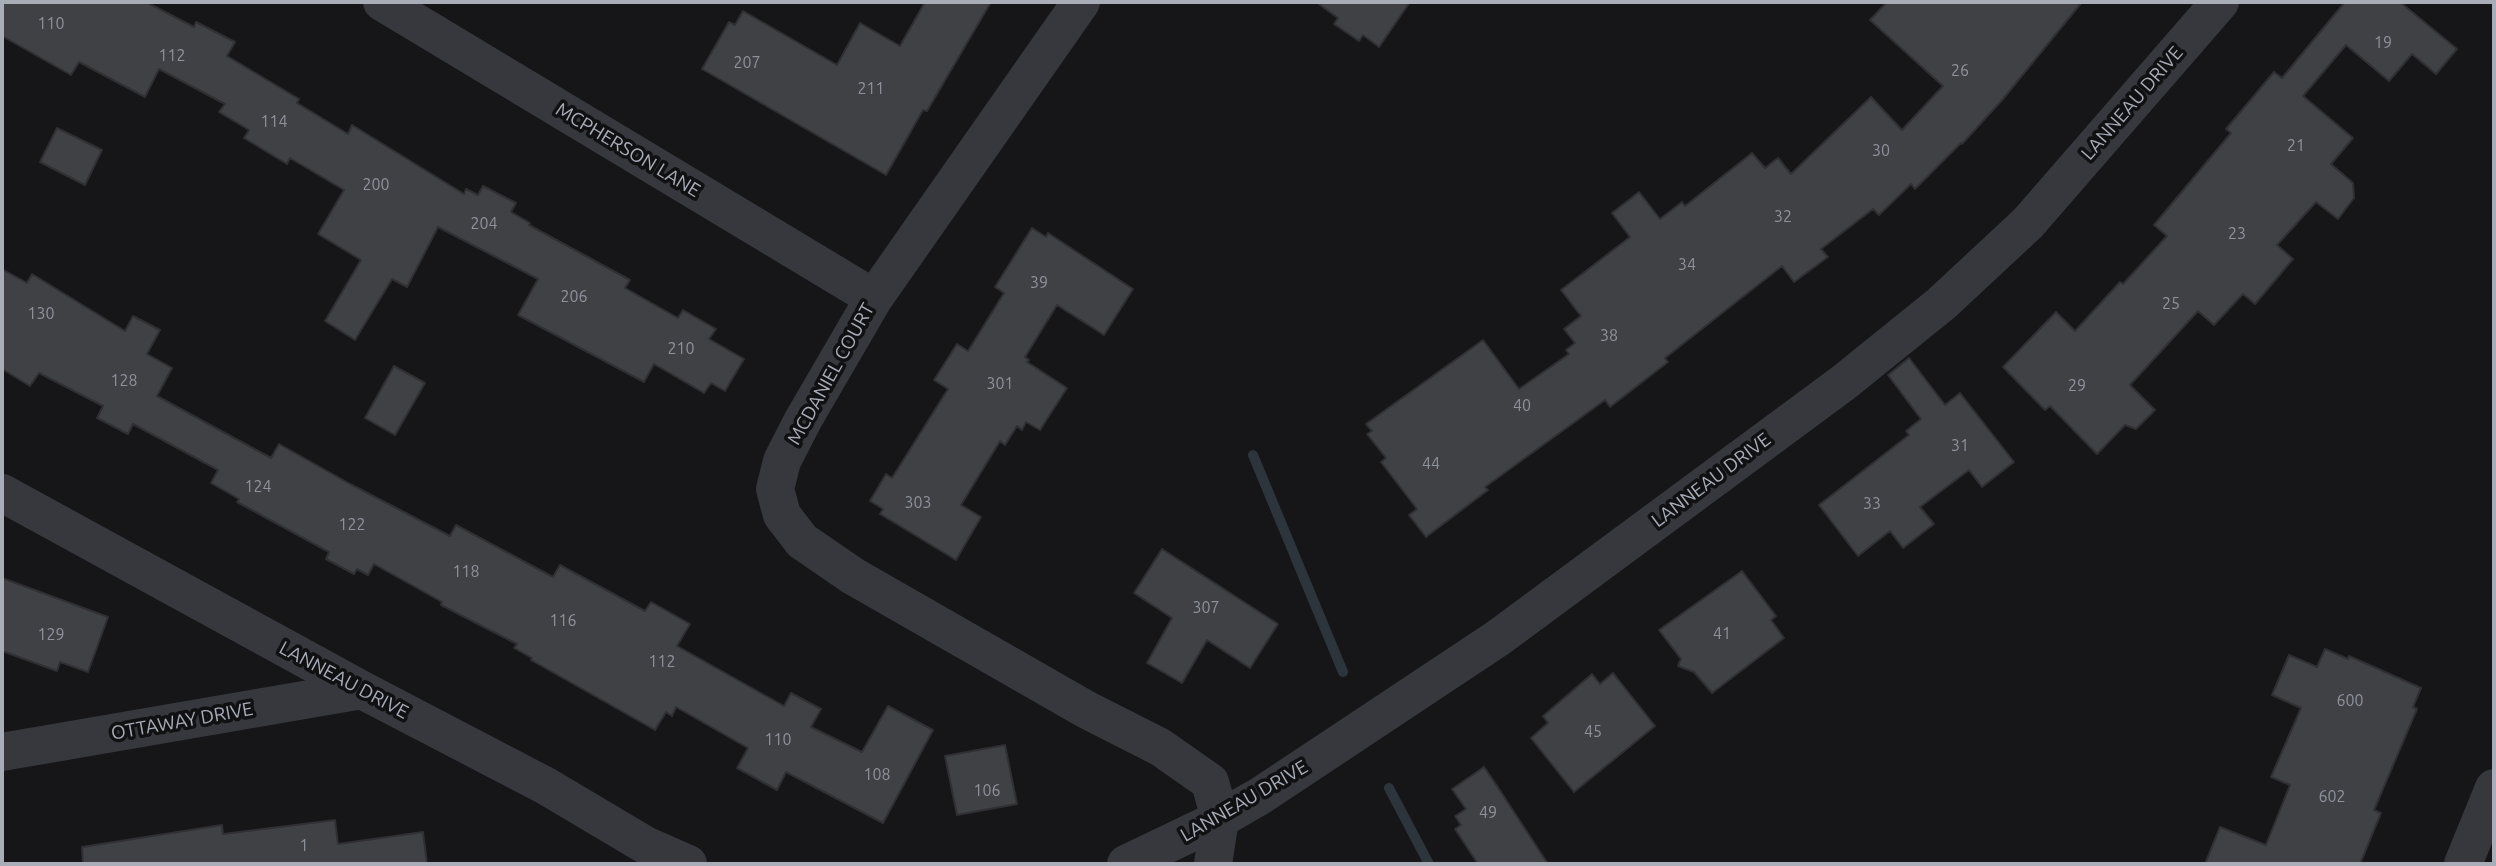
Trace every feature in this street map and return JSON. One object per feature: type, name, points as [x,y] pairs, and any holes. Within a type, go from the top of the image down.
[{"type":"street","name":"MCPHERSON LANE","points":[[382,2],[874,298]]},
{"type":"street","name":"MCDANIEL COURT","points":[[1081,2],[874,298],[803,420],[782,461],[775,489],[782,515],[802,541],[853,576],[1087,710],[1160,747],[1210,782],[1220,819]]},
{"type":"street","name":"LANNEAU DRIVE","points":[[1126,864],[1220,819],[1260,796],[1498,638],[1843,383],[1941,304],[2028,223],[2220,2]]},
{"type":"street","name":"LANNEAU DRIVE","points":[[2,493],[362,690],[546,786],[646,846],[688,864]]},
{"type":"street","name":"OTTAWAY DRIVE","points":[[2,752],[362,690]]},
{"type":"street","points":[[2463,864],[2494,788]]},
{"type":"street","points":[[1213,864],[1220,819]]},
{"type":"building","points":[[2,2],[146,2],[194,27],[196,22],[235,42],[227,56],[299,99],[297,103],[348,134],[352,125],[464,194],[466,189],[478,195],[483,186],[516,203],[511,212],[530,223],[529,225],[630,280],[625,288],[678,318],[683,310],[716,329],[709,339],[744,359],[725,391],[711,383],[704,393],[654,364],[644,382],[518,315],[538,279],[438,227],[407,287],[392,279],[355,340],[325,321],[361,260],[318,234],[344,190],[290,158],[287,164],[244,138],[249,130],[219,112],[225,104],[159,69],[145,97],[79,62],[71,75],[2,36]]},
{"type":"building","points":[[925,2],[991,2],[886,175],[702,69],[729,22],[735,25],[743,11],[837,65],[860,23],[900,46]]},
{"type":"building","points":[[1316,2],[1410,2],[1379,47],[1363,35],[1359,41],[1334,24],[1338,18]]},
{"type":"building","points":[[1887,2],[2082,2],[2003,99],[1962,144],[1915,189],[1911,184],[1879,215],[1873,209],[1821,249],[1828,257],[1794,282],[1782,266],[1665,358],[1668,362],[1610,407],[1605,400],[1485,487],[1488,490],[1426,537],[1409,515],[1417,509],[1381,462],[1386,458],[1367,434],[1372,431],[1366,424],[1483,340],[1519,389],[1569,354],[1566,350],[1575,343],[1564,329],[1581,316],[1561,290],[1630,237],[1612,213],[1639,192],[1660,219],[1682,202],[1685,206],[1752,153],[1765,168],[1778,158],[1791,174],[1871,97],[1902,130],[1943,86],[1870,20]]},
{"type":"building","points":[[2345,2],[2400,2],[2457,49],[2436,74],[2412,54],[2389,81],[2346,45],[2303,96],[2353,138],[2331,164],[2353,183],[2354,198],[2338,219],[2316,202],[2277,245],[2293,259],[2255,304],[2243,294],[2214,325],[2198,311],[2130,385],[2155,410],[2136,429],[2125,425],[2097,454],[2050,406],[2045,410],[2003,367],[2056,312],[2075,331],[2120,282],[2123,284],[2167,236],[2154,225],[2231,133],[2226,129],[2274,72],[2282,78]]},
{"type":"building","points":[[57,128],[102,150],[85,185],[40,162]]},
{"type":"building","points":[[1032,228],[1046,237],[1048,233],[1133,289],[1104,335],[1057,305],[1025,357],[1029,360],[1027,362],[1067,388],[1040,430],[1026,422],[1022,430],[1017,426],[1005,445],[1000,441],[961,505],[981,517],[956,560],[880,514],[883,509],[870,501],[886,474],[892,478],[948,389],[934,380],[957,344],[968,351],[1004,293],[995,287]]},
{"type":"building","points":[[2,269],[27,283],[32,274],[125,331],[133,316],[160,330],[147,354],[172,368],[157,396],[271,458],[279,444],[450,536],[456,525],[553,577],[560,565],[645,611],[651,602],[690,624],[677,646],[784,706],[791,693],[821,709],[811,727],[862,752],[888,706],[933,730],[883,823],[786,772],[777,790],[737,768],[748,748],[676,707],[672,716],[666,712],[655,730],[531,660],[532,658],[514,648],[517,644],[441,605],[442,602],[374,564],[368,575],[357,569],[354,574],[326,559],[329,552],[237,502],[239,499],[211,483],[218,470],[133,424],[128,434],[97,418],[103,406],[39,373],[30,386],[2,369]]},
{"type":"building","points":[[1909,358],[1945,405],[1960,393],[2014,462],[1982,487],[1969,470],[1920,507],[1934,524],[1903,548],[1890,531],[1858,556],[1819,505],[1909,435],[1906,431],[1921,419],[1888,375]]},
{"type":"building","points":[[394,366],[425,383],[395,435],[365,418]]},
{"type":"building","points":[[1162,549],[1278,624],[1250,668],[1207,640],[1182,683],[1147,663],[1172,618],[1134,593]]},
{"type":"building","points":[[1742,571],[1776,616],[1771,620],[1784,638],[1712,693],[1694,672],[1678,666],[1681,659],[1659,630]]},
{"type":"building","points":[[2,578],[108,617],[88,672],[60,662],[57,671],[2,651]]},
{"type":"building","points":[[2325,649],[2348,659],[2349,656],[2421,688],[2413,707],[2417,709],[2374,810],[2381,813],[2360,864],[2205,864],[2220,827],[2266,845],[2290,785],[2271,777],[2301,708],[2272,695],[2289,655],[2317,667]]},
{"type":"building","points":[[1613,673],[1655,726],[1574,792],[1531,738],[1548,723],[1543,716],[1592,674],[1600,684]]},
{"type":"building","points":[[1005,745],[1017,804],[957,815],[945,756]]},
{"type":"building","points":[[1484,767],[1548,864],[1478,864],[1455,829],[1461,825],[1455,816],[1466,809],[1452,789]]},
{"type":"building","points":[[335,820],[338,844],[423,832],[427,864],[83,864],[82,847],[222,825],[223,834]]},
{"type":"waterway","points":[[1253,455],[1343,672]]},
{"type":"waterway","points":[[1389,788],[1429,864]]}]
